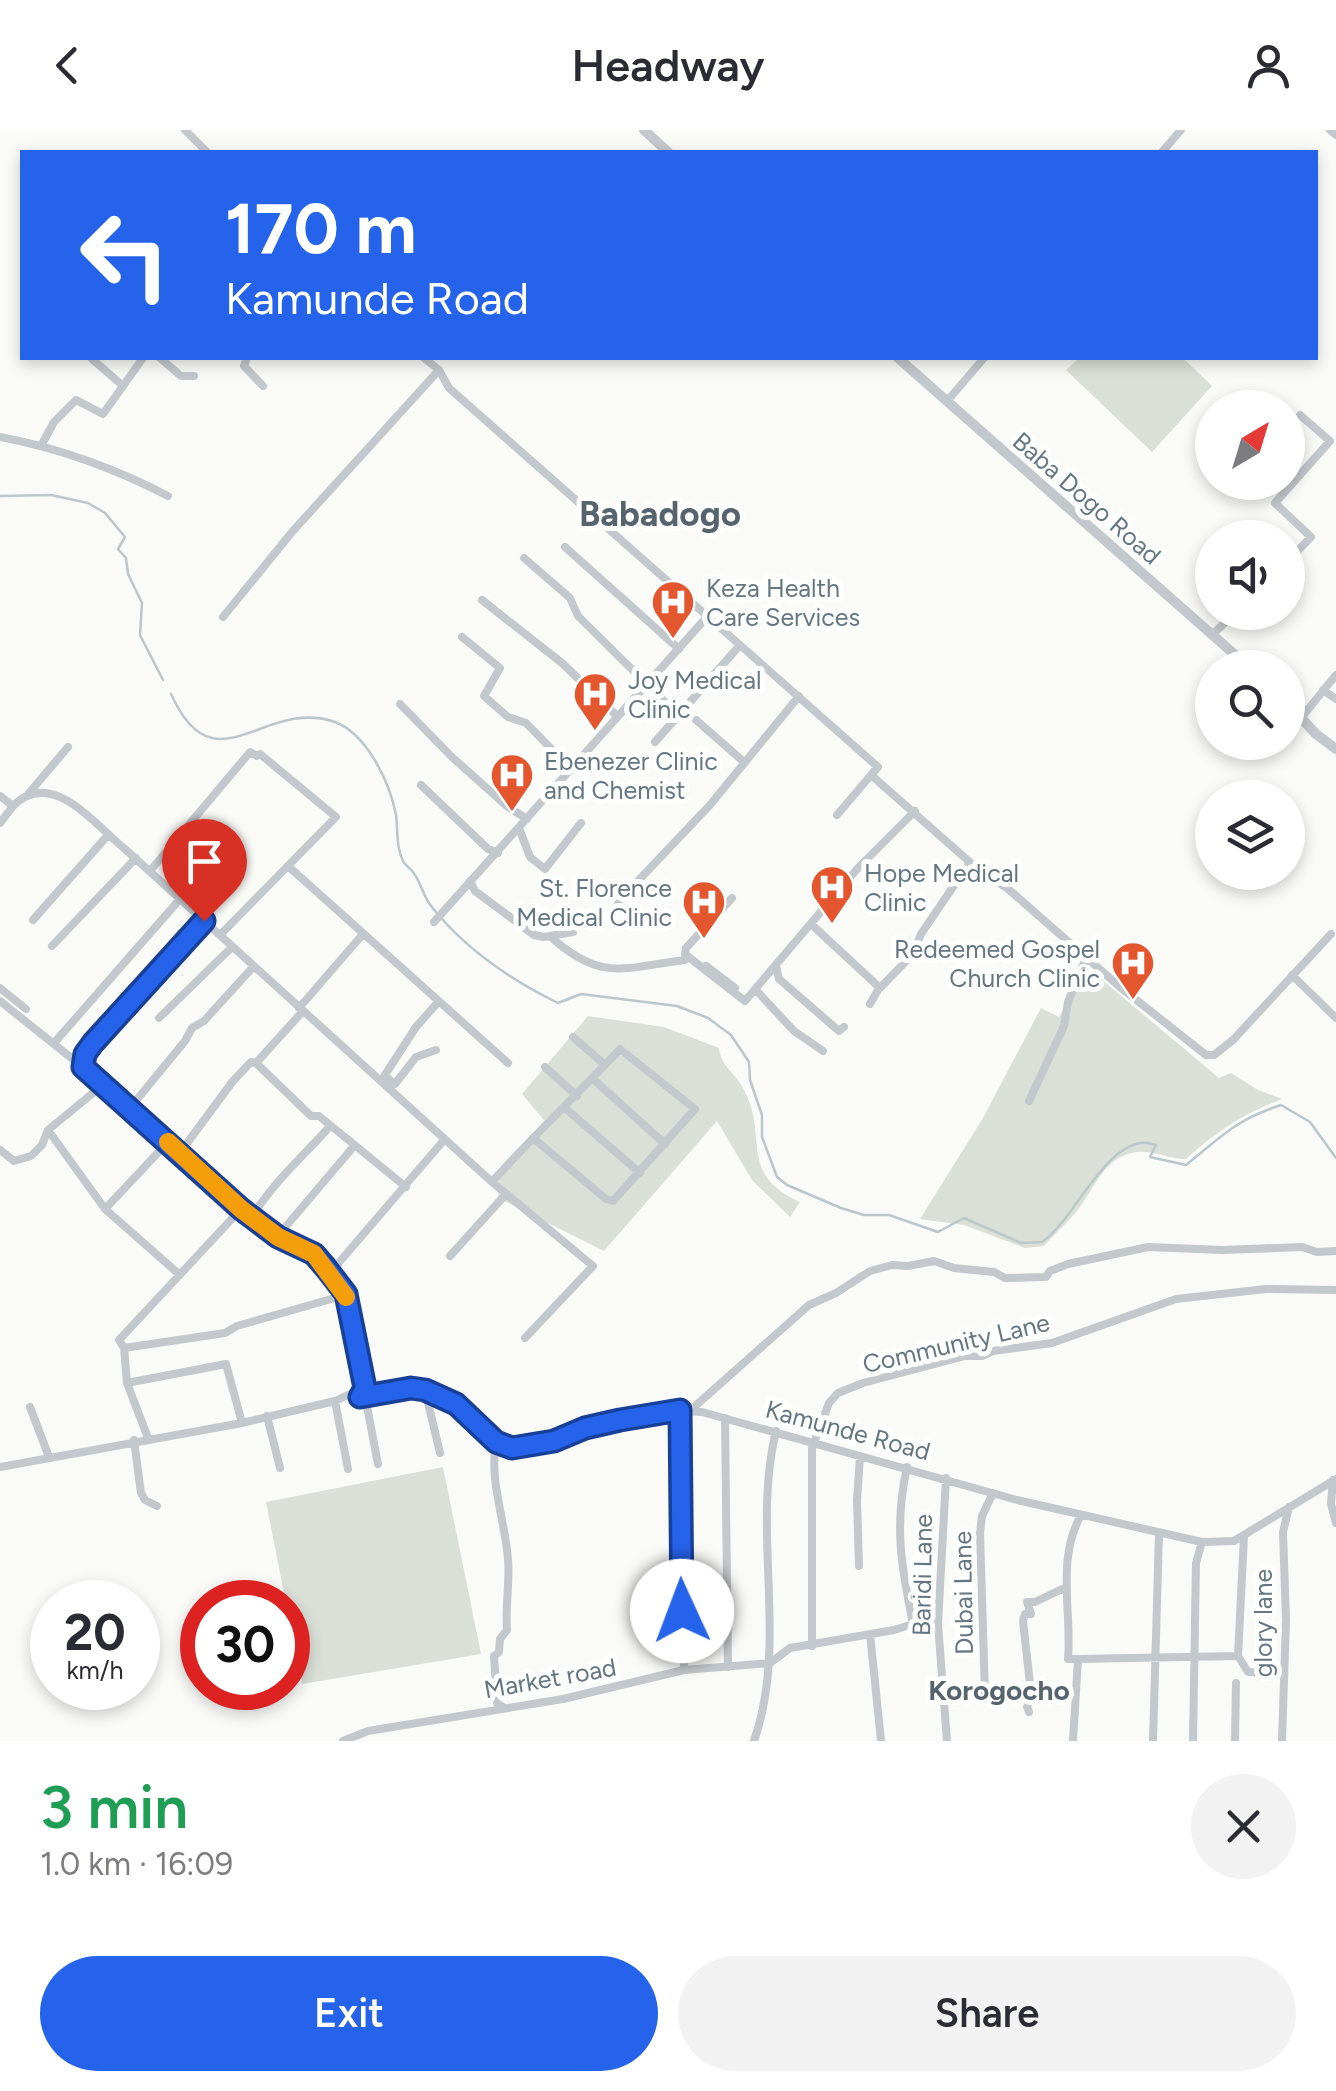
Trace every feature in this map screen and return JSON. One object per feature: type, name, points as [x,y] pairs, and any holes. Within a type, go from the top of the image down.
[{"type":"street","points":[[185,130],[205,150]]},
{"type":"street","points":[[644,130],[666,150]]},
{"type":"street","points":[[1164,150],[1181,130]]},
{"type":"street","points":[[93,360],[122,385]]},
{"type":"street","points":[[41,446],[54,422],[76,400],[103,414],[141,360]]},
{"type":"street","points":[[162,360],[181,376],[194,376]]},
{"type":"street","points":[[246,360],[244,366],[263,386]]},
{"type":"street","points":[[426,360],[439,370],[449,388],[878,767],[837,815]]},
{"type":"street","name":"Baba Dogo Road","points":[[900,360],[1229,650]]},
{"type":"street","points":[[948,400],[982,360]]},
{"type":"street","points":[[223,617],[292,532],[439,370]]},
{"type":"street","points":[[1305,419],[1330,441],[1305,469]]},
{"type":"street","points":[[0,436],[41,446],[141,482],[168,496]]},
{"type":"street","points":[[1278,500],[1275,503],[1293,520]]},
{"type":"street","points":[[565,547],[679,649]]},
{"type":"street","points":[[524,558],[570,598],[578,616],[678,715]]},
{"type":"street","points":[[482,600],[562,662],[617,716]]},
{"type":"street","points":[[435,921],[706,618]]},
{"type":"street","points":[[1212,635],[1217,630]]},
{"type":"street","points":[[462,637],[500,668],[484,696],[508,717],[526,723],[572,770]]},
{"type":"street","points":[[654,742],[740,644]]},
{"type":"street","points":[[1305,712],[1336,675]]},
{"type":"street","points":[[1323,690],[1336,699]]},
{"type":"street","points":[[618,902],[710,806],[799,696]]},
{"type":"street","points":[[400,704],[508,807],[527,819]]},
{"type":"street","points":[[696,720],[744,762]]},
{"type":"street","points":[[1305,722],[1336,749]]},
{"type":"street","points":[[36,790],[28,794],[68,747]]},
{"type":"street","points":[[150,871],[250,752],[260,754],[336,818],[220,936]]},
{"type":"street","points":[[871,775],[970,862],[1007,888],[1206,1055],[1214,1056],[1233,1040],[1334,933]]},
{"type":"street","points":[[421,785],[488,849],[498,853]]},
{"type":"street","points":[[0,823],[24,794],[36,790],[64,798],[136,858],[300,1010],[383,1079],[444,1140],[593,1266],[525,1338]]},
{"type":"street","points":[[0,796],[13,806]]},
{"type":"street","points":[[685,957],[745,1002],[858,868],[915,810]]},
{"type":"street","points":[[519,828],[530,858],[545,868],[582,823]]},
{"type":"street","points":[[33,920],[108,835]]},
{"type":"street","points":[[52,946],[136,858]]},
{"type":"street","points":[[870,1004],[913,954],[921,934],[970,862]]},
{"type":"street","points":[[288,866],[508,1063]]},
{"type":"street","points":[[470,881],[475,892],[534,936],[573,932]]},
{"type":"street","points":[[685,957],[686,948],[732,898]]},
{"type":"street","points":[[55,1042],[180,899]]},
{"type":"street","points":[[83,1067],[85,1054],[93,1043],[204,921]]},
{"type":"street","points":[[811,924],[880,988]]},
{"type":"street","points":[[256,1063],[363,934]]},
{"type":"street","points":[[551,938],[603,970],[685,957],[720,975],[738,991]]},
{"type":"street","points":[[160,1018],[232,946]]},
{"type":"street","points":[[1029,1102],[1064,1026],[1068,1002],[1086,958]]},
{"type":"street","points":[[130,1108],[185,1042],[192,1028],[254,966]]},
{"type":"street","points":[[776,966],[779,978],[839,1031],[844,1027]]},
{"type":"street","points":[[1292,976],[1336,1018]]},
{"type":"street","points":[[0,988],[26,1009]]},
{"type":"street","points":[[756,990],[794,1031],[823,1051]]},
{"type":"street","points":[[1326,1010],[1336,998]]},
{"type":"street","points":[[0,1000],[104,1084],[241,1209],[278,1237],[314,1254],[326,1268],[346,1294],[378,1464]]},
{"type":"street","points":[[383,1079],[416,1027],[439,1001]]},
{"type":"street","points":[[573,1036],[605,1065]]},
{"type":"street","points":[[492,1182],[533,1138],[577,1096],[620,1049],[694,1110],[617,1198],[609,1200],[533,1138]]},
{"type":"street","points":[[383,1079],[395,1084],[416,1058],[436,1050]]},
{"type":"street","points":[[179,1154],[251,1062],[311,1116],[318,1115],[406,1186]]},
{"type":"street","points":[[545,1067],[577,1096]]},
{"type":"street","points":[[593,1078],[665,1144]]},
{"type":"street","points":[[0,1150],[14,1160],[31,1156],[48,1130],[104,1084]]},
{"type":"street","points":[[565,1108],[640,1173]]},
{"type":"street","points":[[252,1217],[293,1160],[330,1126]]},
{"type":"street","points":[[48,1130],[105,1209],[180,1275]]},
{"type":"street","points":[[326,1268],[324,1276],[444,1140]]},
{"type":"street","points":[[105,1209],[168,1142]]},
{"type":"street","points":[[278,1237],[354,1146]]},
{"type":"street","points":[[450,1256],[506,1194]]},
{"type":"street","points":[[148,1438],[127,1383],[124,1348],[119,1340],[241,1209]]},
{"type":"street","points":[[684,1670],[680,1410],[693,1408],[808,1305],[884,1266],[934,1261],[954,1268],[977,1268],[1005,1278],[1033,1279],[1046,1278],[1050,1271],[1068,1264],[1148,1247],[1302,1247],[1316,1252],[1336,1251]]},
{"type":"street","name":"Community Lane","points":[[812,1646],[813,1443],[829,1403],[838,1393],[965,1356],[1052,1343],[1173,1300],[1266,1288],[1336,1290]]},
{"type":"street","points":[[124,1348],[225,1332],[346,1294]]},
{"type":"street","points":[[127,1383],[226,1364],[242,1423]]},
{"type":"street","points":[[425,1390],[440,1453]]},
{"type":"street","points":[[0,1467],[242,1423],[365,1392],[425,1390],[464,1410],[496,1442],[492,1464],[510,1582],[505,1606],[507,1630],[494,1656],[497,1703],[503,1707]]},
{"type":"street","points":[[335,1401],[348,1468]]},
{"type":"street","points":[[30,1407],[49,1457]]},
{"type":"street","name":"Kamunde Road","points":[[496,1442],[522,1448],[596,1425],[680,1410],[776,1431],[1081,1516],[1202,1542],[1226,1542],[1244,1535],[1335,1480]]},
{"type":"street","points":[[267,1416],[280,1468]]},
{"type":"street","points":[[725,1418],[728,1667]]},
{"type":"street","points":[[754,1741],[770,1664],[766,1504],[776,1431]]},
{"type":"street","points":[[134,1440],[141,1493],[157,1506]]},
{"type":"street","points":[[859,1566],[860,1457]]},
{"type":"street","points":[[907,1467],[898,1524],[913,1624]]},
{"type":"street","name":"Baridi Lane","points":[[946,1478],[938,1624],[947,1737]]},
{"type":"street","points":[[1335,1480],[1331,1504],[1336,1523]]},
{"type":"street","name":"Dubai Lane","points":[[985,1695],[980,1533],[982,1516],[993,1493]]},
{"type":"street","name":"glory lane","points":[[1282,1741],[1286,1620],[1283,1532],[1289,1507]]},
{"type":"street","points":[[1081,1516],[1072,1532],[1066,1591],[1068,1659],[1238,1656]]},
{"type":"street","points":[[1153,1741],[1158,1533]]},
{"type":"street","points":[[1244,1535],[1238,1656],[1248,1672],[1284,1674]]},
{"type":"street","points":[[1193,1741],[1196,1563],[1202,1542]]},
{"type":"street","points":[[1029,1712],[1032,1692],[1023,1620],[1024,1614],[1031,1614],[1027,1602],[1062,1589],[1066,1591]]},
{"type":"street","name":"Market road","points":[[343,1741],[368,1730],[562,1700],[684,1670],[770,1664],[790,1648],[913,1624],[938,1624]]},
{"type":"street","points":[[870,1634],[881,1741]]},
{"type":"street","points":[[1072,1741],[1078,1659]]},
{"type":"street","points":[[1235,1741],[1236,1683]]},
{"type":"shaded area","points":[[1077,360],[1185,360],[1212,386],[1208,390],[1195,390],[1195,405],[1152,452],[1066,370]]},
{"type":"shaded area","points":[[1088,968],[1219,1078],[1231,1073],[1282,1099],[1231,1124],[1186,1159],[1138,1152],[1122,1156],[1102,1174],[1074,1215],[1044,1246],[1025,1248],[964,1225],[920,1219],[983,1118],[1041,1008],[1059,1017]]},
{"type":"shaded area","points":[[588,1016],[664,1027],[719,1048],[722,1060],[740,1082],[751,1105],[761,1166],[780,1191],[800,1202],[790,1217],[752,1180],[717,1121],[604,1251],[498,1198],[500,1171],[549,1126],[522,1094]]},
{"type":"shaded area","points":[[443,1467],[481,1654],[310,1683],[310,1580],[281,1580],[266,1502]]},
{"type":"waterway","points":[[0,496],[51,495],[88,503],[105,513],[125,537],[118,549],[126,558],[128,574],[142,603],[140,635],[163,680]]},
{"type":"waterway","points":[[171,694],[188,722],[205,736],[223,739],[309,718],[347,728],[367,748],[388,789],[403,861],[416,876],[431,906],[458,936],[505,973],[558,1003],[581,994],[677,1006],[708,1018],[731,1035],[749,1062],[750,1080],[762,1115],[762,1137],[777,1177],[841,1208],[864,1215],[889,1215],[938,1232],[964,1218],[1021,1243],[1042,1242],[1101,1171],[1127,1148],[1143,1143],[1156,1145],[1150,1157],[1186,1165],[1240,1123],[1281,1105],[1310,1122],[1336,1158]]},
{"type":"slow traffic","points":[[168,1142],[241,1209],[278,1237],[314,1254],[346,1297]]},
{"type":"place","name":"Keza Health Care Services","points":[[673,640]]},
{"type":"place","name":"Joy Medical Clinic","points":[[595,732]]},
{"type":"place","name":"Ebenezer Clinic and Chemist","points":[[512,813]]},
{"type":"place","name":"Hope Medical Clinic","points":[[832,925]]},
{"type":"place","name":"St. Florence Medical Clinic","points":[[704,940]]},
{"type":"place","name":"Redeemed Gospel Church Clinic","points":[[1133,1001]]},
{"type":"district","name":"Babadogo","points":[[660,514]]},
{"type":"district","name":"Korogocho","points":[[999,1690]]},
{"type":"route","points":[[204,921],[93,1043],[85,1054],[83,1067],[241,1209],[278,1237],[314,1254],[326,1268],[346,1294],[365,1388],[360,1397],[411,1388],[425,1390],[456,1404],[496,1442],[512,1448],[554,1441],[620,1420],[680,1410],[682,1611]]}]
